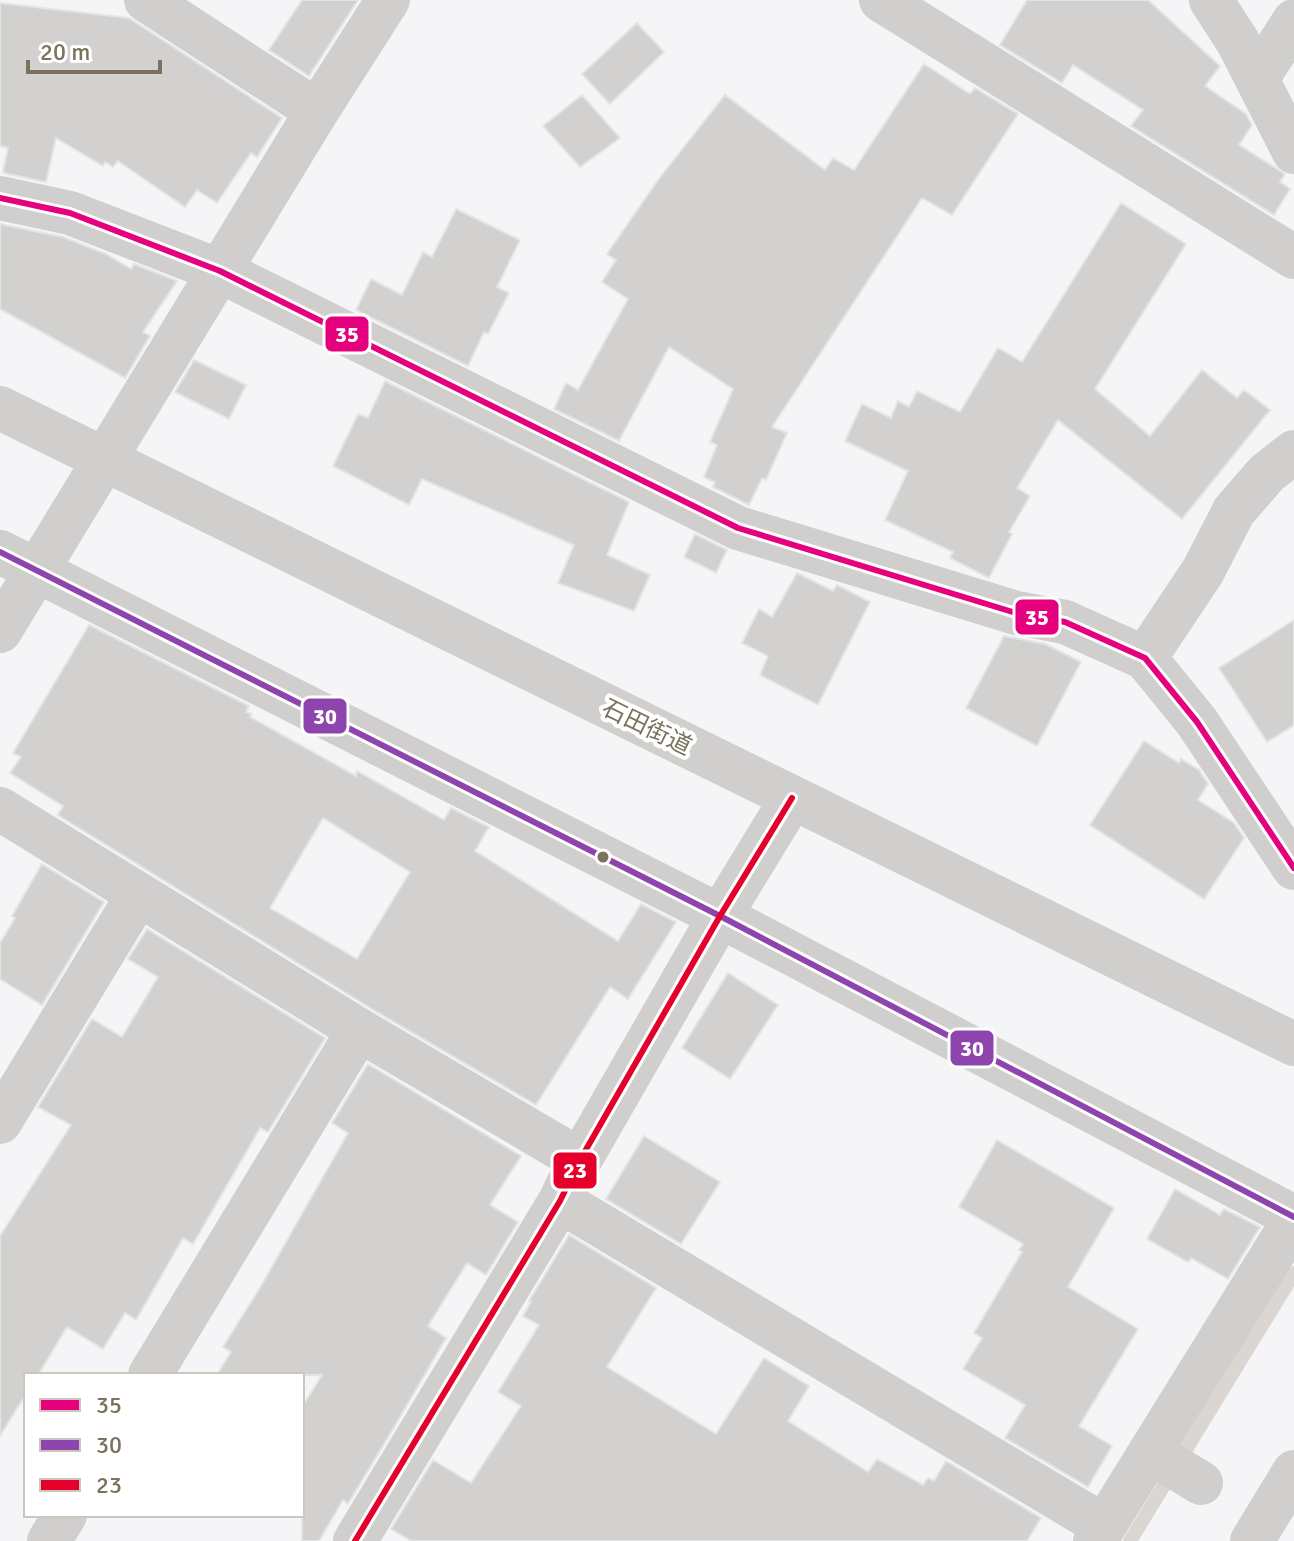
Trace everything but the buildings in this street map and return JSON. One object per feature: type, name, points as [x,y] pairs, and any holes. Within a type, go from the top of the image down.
[{"type":"street","points":[[146,0],[317,111]]},
{"type":"street","points":[[0,631],[18,561],[104,461],[388,0]]},
{"type":"street","points":[[881,0],[1294,257]]},
{"type":"street","points":[[1211,0],[1238,42],[1294,152]]},
{"type":"street","points":[[1257,79],[1294,21]]},
{"type":"street","points":[[0,198],[70,213],[220,271],[738,528],[1016,613],[1065,622],[1145,658],[1197,722],[1294,868]]},
{"type":"street","name":"石田街道","points":[[0,408],[1294,1044]]},
{"type":"street","points":[[1145,658],[1203,571],[1234,511],[1267,473],[1294,452]]},
{"type":"street","points":[[18,561],[720,916],[1292,1228],[1100,1534],[560,1201]]},
{"type":"street","points":[[358,1540],[560,1201],[580,1160],[720,916],[792,798]]},
{"type":"street","points":[[0,809],[359,1030],[580,1160]]},
{"type":"street","points":[[0,1122],[138,895]]},
{"type":"street","points":[[151,1373],[359,1030]]},
{"type":"street","points":[[1150,1452],[1201,1483]]},
{"type":"street","points":[[1252,1541],[1294,1472]]},
{"type":"street","points":[[49,1541],[64,1517]]},
{"type":"waterway","points":[[1130,1541],[1294,1273]]},
{"type":"transit line","name":"35","points":[[0,198],[70,213],[220,271],[738,528],[1016,613],[1065,622],[1145,658],[1197,722],[1294,868]]},
{"type":"transit line","name":"30","points":[[0,552],[720,916],[1294,1217]]},
{"type":"transit line","name":"23","points":[[355,1541],[560,1201],[580,1160],[720,916],[792,798]]}]
